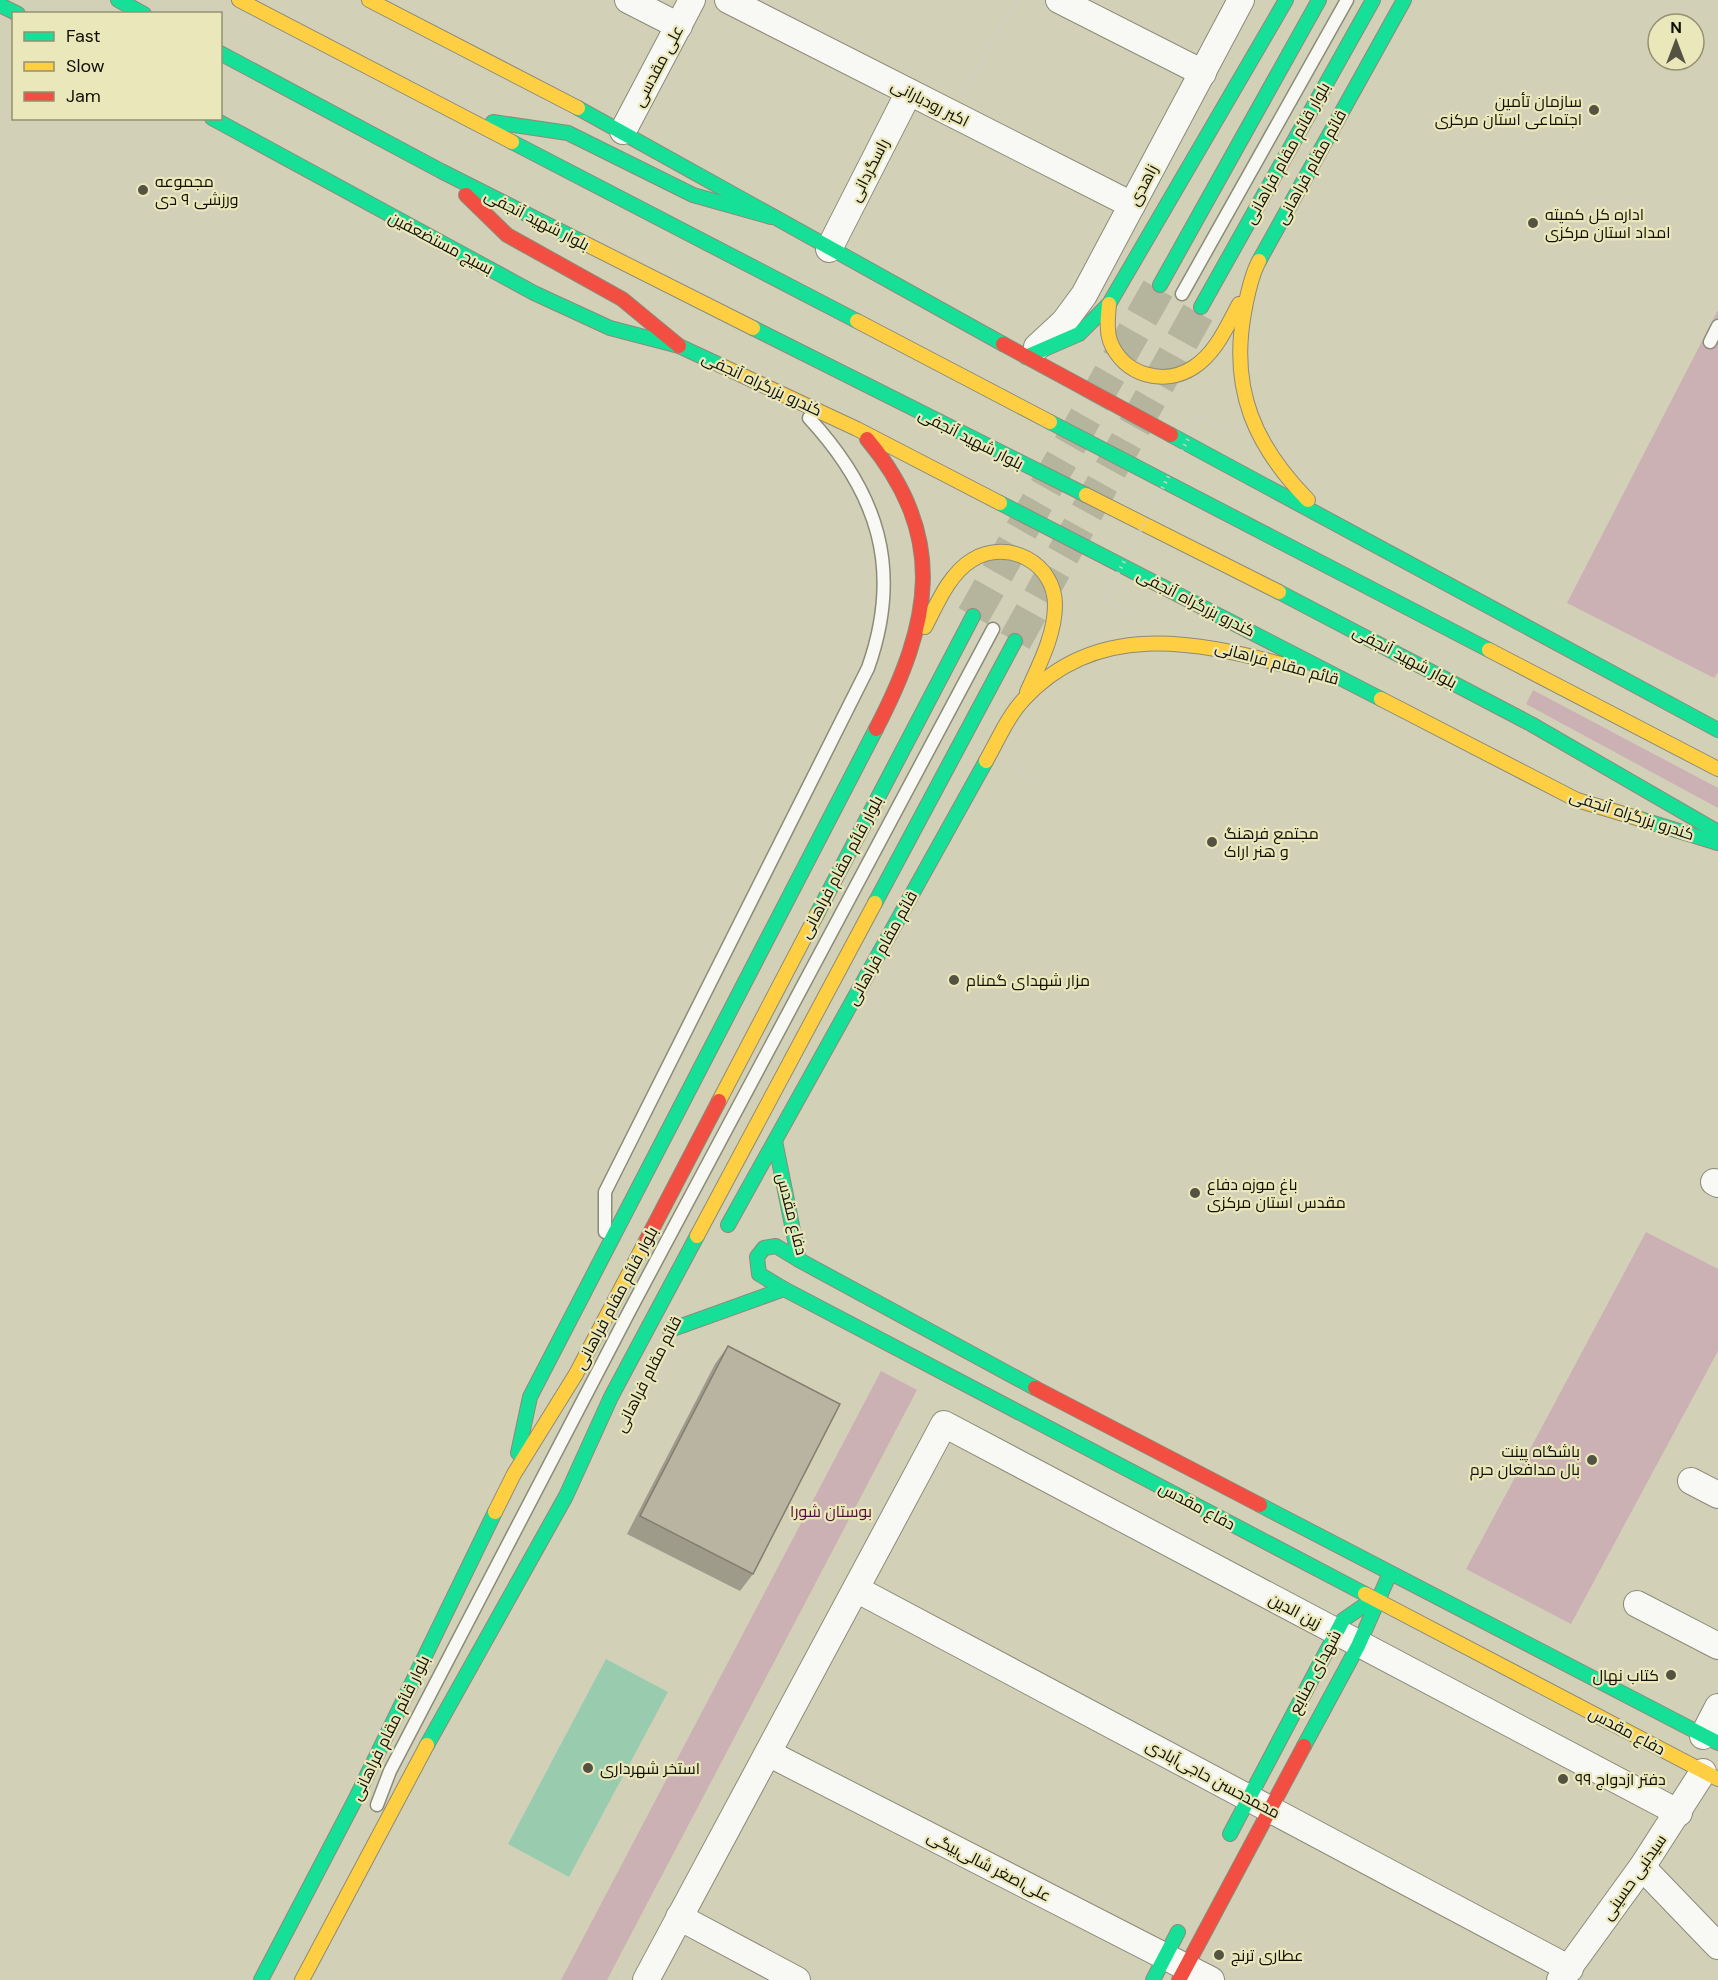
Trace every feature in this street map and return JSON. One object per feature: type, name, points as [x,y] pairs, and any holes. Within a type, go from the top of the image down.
[{"type":"main road","points":[[14,0],[24,12]]},
{"type":"main road","points":[[118,0],[140,12]]},
{"type":"main road","points":[[239,0],[1718,769]]},
{"type":"main road","points":[[369,0],[623,131],[771,217],[1026,357],[1717,727]]},
{"type":"main road","points":[[1026,357],[1078,334],[1109,304],[1286,0]]},
{"type":"main road","points":[[1160,285],[1319,0]]},
{"type":"main road","name":"بلوار قائم مقام فراهانی","points":[[1201,307],[1373,0]]},
{"type":"main road","name":"قائم مقام فراهانی","points":[[1336,525],[1295,489],[1278,469],[1253,425],[1245,401],[1238,355],[1241,320],[1249,287],[1278,226],[1404,0]]},
{"type":"main road","points":[[0,5],[14,12]]},
{"type":"main road","name":"بلوار شهید آنجفی","points":[[225,55],[441,171],[1321,613],[1531,724],[1718,832]]},
{"type":"main road","points":[[467,118],[568,133],[693,195],[771,217]]},
{"type":"main road","name":"بسیج مستضعفین","points":[[216,120],[534,293],[610,328],[679,346]]},
{"type":"main road","points":[[441,171],[507,235],[622,299],[679,346]]},
{"type":"main road","points":[[1109,304],[1110,339],[1121,359],[1145,375],[1174,376],[1196,366],[1205,358],[1249,287]]},
{"type":"main road","name":"کندرو بزرگراه آنجفی","points":[[679,346],[857,429],[1577,800],[1718,843]]},
{"type":"main road","points":[[857,429],[875,446],[894,473],[912,510],[919,533],[924,579],[923,603],[914,648]]},
{"type":"main road","points":[[514,1474],[530,1397],[896,690],[914,648],[943,594],[972,560],[983,554],[1005,551],[1027,557],[1045,572],[1051,582],[1056,605],[1045,648],[1024,699]]},
{"type":"main road","name":"بلوار قائم مقام فراهانی","points":[[261,1980],[355,1800],[514,1474],[576,1374],[973,616]]},
{"type":"main road","points":[[302,1980],[388,1815],[566,1496],[611,1397],[1015,641]]},
{"type":"main road","name":"قائم مقام فراهانی","points":[[722,1236],[1004,729],[1024,699],[1050,674],[1094,652],[1142,642],[1189,642],[1213,646],[1351,683]]},
{"type":"main road","name":"دفاع مقدس","points":[[774,1141],[799,1260]]},
{"type":"main road","name":"دفاع مقدس","points":[[1710,1739],[958,1348],[776,1246],[764,1248],[757,1257],[759,1274],[784,1288],[1711,1775]]},
{"type":"main road","name":"قائم مقام فراهانی","points":[[681,1309],[667,1335],[784,1288]]},
{"type":"main road","points":[[566,1496],[600,1456]]},
{"type":"main road","points":[[1375,1598],[1391,1574]]},
{"type":"main road","name":"شهدای صنایع","points":[[1153,1980],[1177,1968],[1259,1804],[1343,1620],[1375,1598]]},
{"type":"main road","name":"شهدای صنایع","points":[[1221,1851],[1259,1804],[1358,1646],[1368,1627],[1375,1598]]},
{"type":"main road","name":"شهدای صنایع","points":[[1177,1968],[1188,1914]]},
{"type":"street","points":[[628,0],[679,26]]},
{"type":"street","name":"علی مقدسی","points":[[623,131],[692,0]]},
{"type":"street","name":"اکبر رودبارانی","points":[[728,0],[1132,205]]},
{"type":"street","points":[[1059,0],[1203,73]]},
{"type":"street","name":"زاهدی","points":[[1026,357],[1064,322],[1084,295],[1242,0]]},
{"type":"street","name":"راسگردانی","points":[[829,249],[909,92]]},
{"type":"street","name":"زین الدین","points":[[856,1589],[944,1424],[1358,1646],[1679,1813]]},
{"type":"street","points":[[1691,1481],[1718,1495]]},
{"type":"street","points":[[646,1980],[856,1589]]},
{"type":"street","name":"محمدحسن حاجی‌آبادی","points":[[856,1589],[1259,1804],[1565,1974]]},
{"type":"street","points":[[1636,1604],[1718,1646]]},
{"type":"street","points":[[1710,1739],[1718,1707]]},
{"type":"street","name":"علی‌اصغر شالی‌بیگی","points":[[768,1753],[1177,1968],[1211,1980]]},
{"type":"street","name":"سیدنبی حسینی","points":[[1565,1974],[1679,1813],[1711,1775]]},
{"type":"street","points":[[1642,1867],[1718,1946]]},
{"type":"street","points":[[679,1917],[797,1980]]},
{"type":"lane","points":[[1182,294],[1347,0]]},
{"type":"lane","points":[[1710,342],[1718,326]]},
{"type":"lane","points":[[606,1251],[605,1192],[868,668],[879,636],[884,606],[882,556],[867,502],[838,450],[789,397]]},
{"type":"lane","points":[[367,1831],[390,1771],[592,1383],[993,629]]},
{"type":"path","points":[[953,114],[1017,0]]},
{"type":"path","points":[[1131,614],[1104,600],[1200,416],[1228,430]]},
{"type":"path","points":[[617,1980],[916,1411],[930,1398],[943,1373]]},
{"type":"green space","points":[[1718,310],[1718,672],[1714,678],[1567,603]]},
{"type":"green space","points":[[1533,690],[1718,788],[1718,808],[1526,704]]},
{"type":"green space","name":"باشگاه پینت بال مدافعان حرم","points":[[1646,1232],[1718,1269],[1718,1351],[1571,1624],[1466,1569]]},
{"type":"green space","name":"بوستان شورا","points":[[881,1371],[917,1390],[607,1980],[561,1980]]},
{"type":"shaded area","name":"استخر شهرداری","points":[[606,1659],[668,1692],[569,1877],[508,1844]]},
{"type":"building","points":[[728,1346],[840,1404],[753,1574],[640,1516]]},
{"type":"tunnel","points":[[973,616],[1160,285]]},
{"type":"tunnel","points":[[1015,641],[1201,307]]},
{"type":"traffic: fast","points":[[118,0],[140,12]]},
{"type":"traffic: fast","points":[[1026,357],[1079,334],[1109,304],[1286,0]]},
{"type":"traffic: fast","points":[[1160,285],[1319,0]]},
{"type":"traffic: fast","points":[[1201,307],[1373,0]]},
{"type":"traffic: fast","points":[[1259,261],[1404,0]]},
{"type":"traffic: fast","points":[[0,5],[14,12]]},
{"type":"traffic: fast","points":[[222,54],[441,171],[582,242]]},
{"type":"traffic: fast","points":[[578,108],[1003,344]]},
{"type":"traffic: fast","points":[[216,120],[534,293],[610,328],[679,346],[722,366]]},
{"type":"traffic: fast","points":[[493,122],[568,133],[693,195],[771,217]]},
{"type":"traffic: fast","points":[[512,142],[857,321]]},
{"type":"traffic: fast","points":[[753,328],[1086,495]]},
{"type":"traffic: fast","points":[[1050,422],[1489,650]]},
{"type":"traffic: fast","points":[[1171,435],[1718,730]]},
{"type":"traffic: fast","points":[[1000,503],[1381,699]]},
{"type":"traffic: fast","points":[[1279,592],[1531,724],[1718,832]]},
{"type":"traffic: fast","points":[[817,914],[973,616]]},
{"type":"traffic: fast","points":[[875,903],[1015,641]]},
{"type":"traffic: fast","points":[[518,1453],[530,1397],[876,729]]},
{"type":"traffic: fast","points":[[728,1225],[986,761]]},
{"type":"traffic: fast","points":[[1640,819],[1718,843]]},
{"type":"traffic: fast","points":[[775,1141],[799,1260],[1035,1388]]},
{"type":"traffic: fast","points":[[427,1745],[566,1496],[611,1397],[697,1236]]},
{"type":"traffic: fast","points":[[784,1289],[759,1274],[757,1257],[764,1248],[776,1246],[799,1260]]},
{"type":"traffic: fast","points":[[670,1330],[784,1289],[1365,1594]]},
{"type":"traffic: fast","points":[[1260,1505],[1718,1743]]},
{"type":"traffic: fast","points":[[261,1980],[355,1800],[495,1512]]},
{"type":"traffic: fast","points":[[1304,1746],[1358,1646],[1387,1580]]},
{"type":"traffic: fast","points":[[1230,1834],[1343,1620],[1375,1598]]},
{"type":"traffic: fast","points":[[1153,1980],[1178,1932]]},
{"type":"traffic: slow","points":[[239,0],[512,142]]},
{"type":"traffic: slow","points":[[369,0],[578,108]]},
{"type":"traffic: slow","points":[[582,242],[753,328]]},
{"type":"traffic: slow","points":[[1259,261],[1244,313],[1241,341],[1244,392],[1251,415],[1274,459],[1289,480],[1308,500]]},
{"type":"traffic: slow","points":[[1109,304],[1108,332],[1116,353],[1134,369],[1158,377],[1182,373],[1202,361],[1220,338],[1239,304]]},
{"type":"traffic: slow","points":[[857,321],[1050,422]]},
{"type":"traffic: slow","points":[[722,366],[857,429],[1000,503]]},
{"type":"traffic: slow","points":[[1086,495],[1279,592]]},
{"type":"traffic: slow","points":[[925,627],[950,581],[972,560],[986,554],[1000,552],[1014,553],[1027,558],[1047,577],[1053,590],[1055,605],[1049,639],[1027,692]]},
{"type":"traffic: slow","points":[[986,761],[1008,721],[1024,699],[1052,674],[1082,657],[1114,648],[1147,644],[1181,645],[1216,649],[1285,665]]},
{"type":"traffic: slow","points":[[1489,650],[1718,769]]},
{"type":"traffic: slow","points":[[1381,699],[1577,800],[1640,819]]},
{"type":"traffic: slow","points":[[697,1236],[875,903]]},
{"type":"traffic: slow","points":[[719,1101],[817,914]]},
{"type":"traffic: slow","points":[[495,1512],[514,1474],[576,1374],[646,1241]]},
{"type":"traffic: slow","points":[[1365,1594],[1718,1779]]},
{"type":"traffic: slow","points":[[302,1980],[427,1745]]},
{"type":"traffic: jam","points":[[466,195],[507,235],[622,299],[679,346]]},
{"type":"traffic: jam","points":[[1003,344],[1171,435]]},
{"type":"traffic: jam","points":[[867,439],[893,475],[911,511],[920,546],[923,581],[919,616],[909,653],[895,690],[876,729]]},
{"type":"traffic: jam","points":[[646,1241],[719,1101]]},
{"type":"traffic: jam","points":[[1035,1388],[1260,1505]]},
{"type":"traffic: jam","points":[[1179,1980],[1304,1746]]},
{"type":"place","name":"سازمان تأمین اجتماعی استان مرکزی","points":[[1594,110]]},
{"type":"place","name":"مجموعه ورزشی ۹ دی","points":[[143,190]]},
{"type":"place","name":"اداره کل کمیته امداد استان مرکزی","points":[[1533,223]]},
{"type":"place","name":"مجتمع فرهنگ و هنر اراک","points":[[1212,842]]},
{"type":"place","name":"مزار شهدای گمنام","points":[[954,980]]},
{"type":"place","name":"باغ موزه دفاع مقدس استان مرکزی","points":[[1195,1193]]},
{"type":"place","name":"باشگاه پینت بال مدافعان حرم","points":[[1592,1460]]},
{"type":"place","name":"کتاب نهال","points":[[1671,1675]]},
{"type":"place","name":"استخر شهرداری","points":[[588,1768]]},
{"type":"place","name":"دفتر ازدواج ۹۹","points":[[1563,1779]]},
{"type":"place","name":"عطاری ترنج","points":[[1219,1955]]}]
